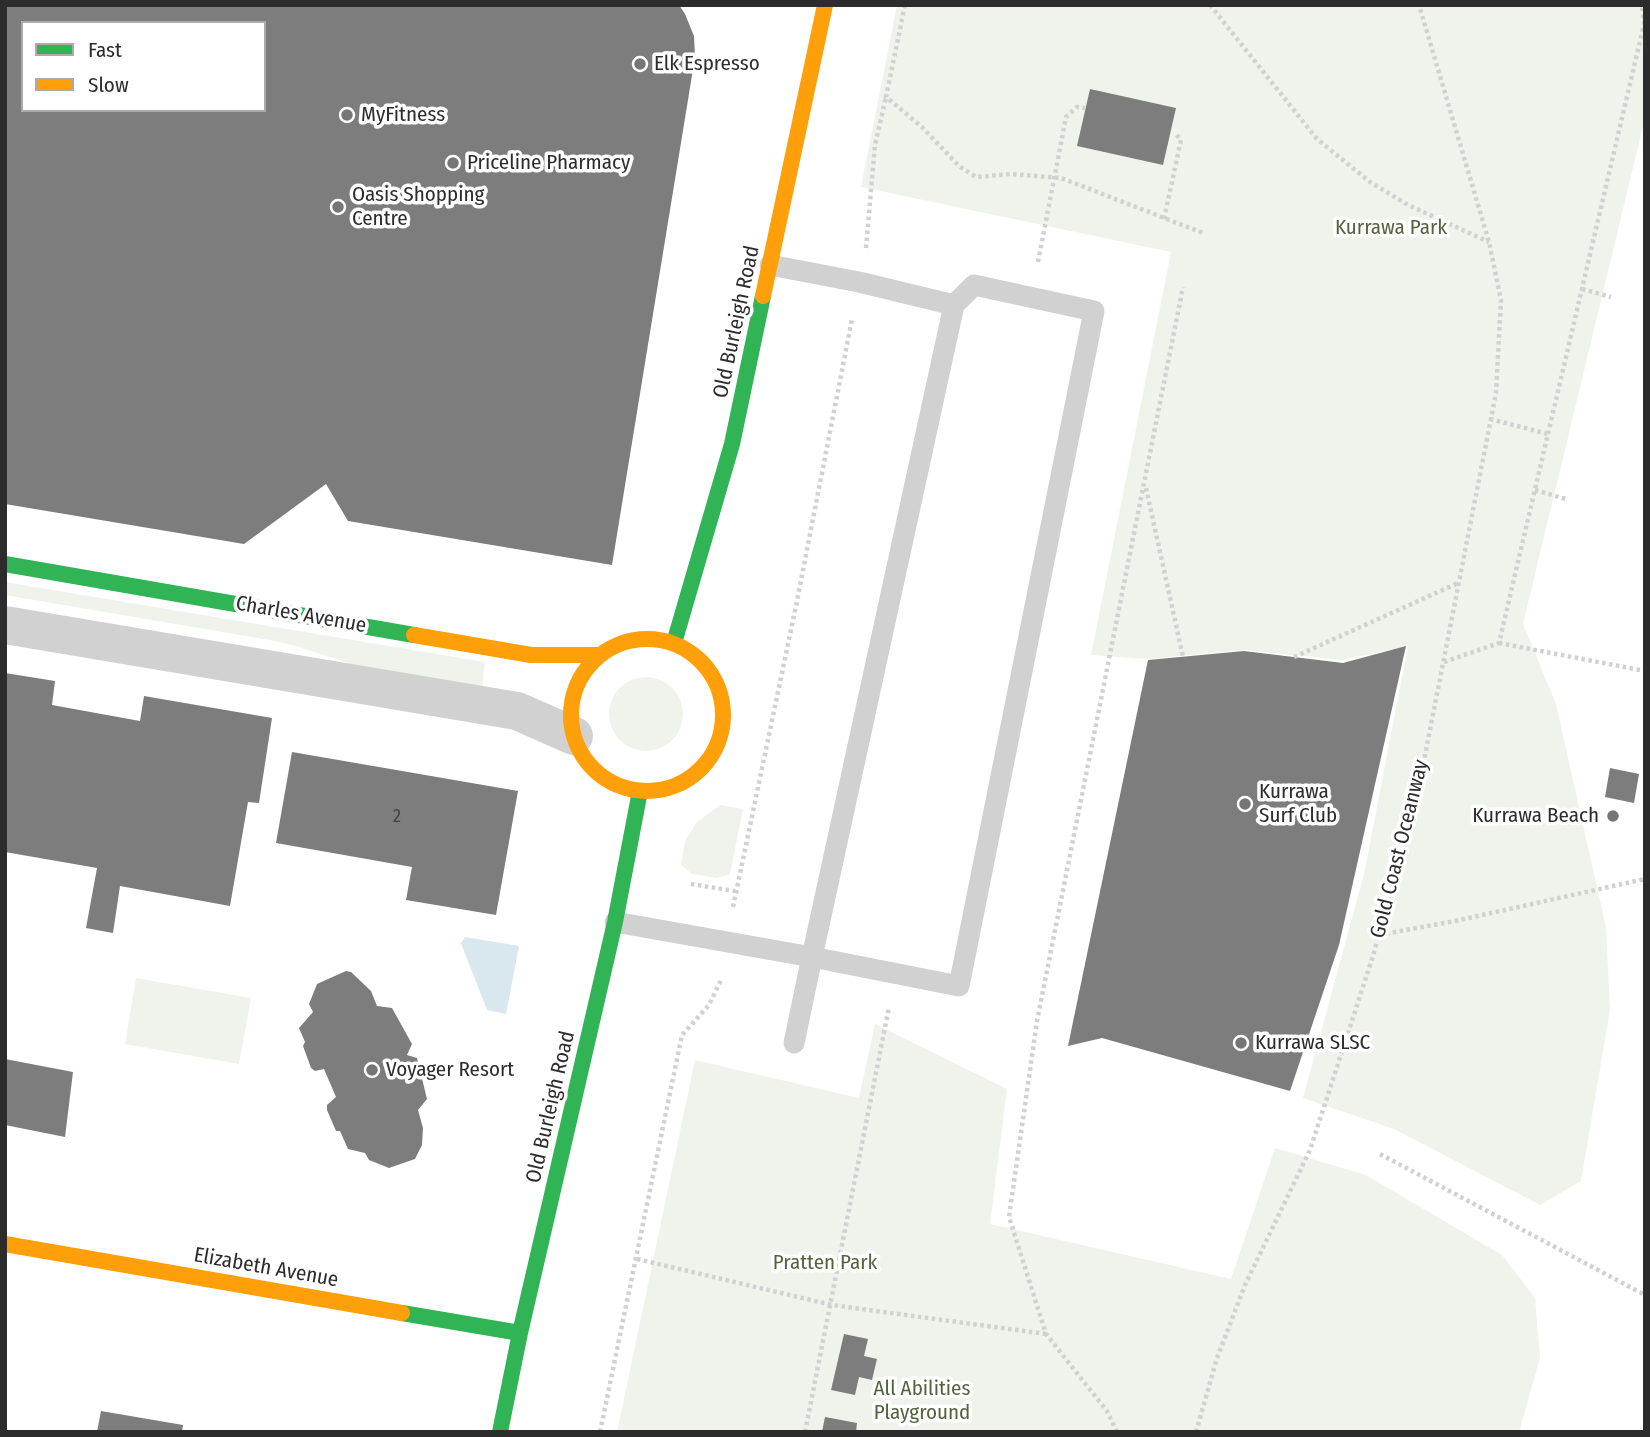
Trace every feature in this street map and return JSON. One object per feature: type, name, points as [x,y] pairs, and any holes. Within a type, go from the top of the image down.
[{"type":"street","name":"Old Burleigh Road","points":[[674,643],[732,443],[825,5]]},
{"type":"street","name":"Charles Avenue","points":[[5,564],[531,655],[598,655]]},
{"type":"street","points":[[5,605],[237,645],[310,677]]},
{"type":"street","points":[[5,625],[517,711],[574,736]]},
{"type":"street","points":[[647,638],[674,643],[697,657],[715,679],[723,704],[722,732],[711,757],[692,777],[667,789],[640,791],[618,785],[598,774],[583,757],[574,736],[570,714],[574,692],[583,672],[598,655],[621,642],[634,639],[647,638]]},
{"type":"street","name":"Old Burleigh Road","points":[[500,1432],[520,1333],[615,922],[640,791]]},
{"type":"street","name":"Elizabeth Avenue","points":[[5,1244],[520,1333]]},
{"type":"lane","points":[[770,265],[859,282],[954,305]]},
{"type":"lane","points":[[615,922],[812,957],[959,986],[1094,311],[974,285],[954,305],[812,957],[794,1043]]},
{"type":"path","points":[[866,248],[875,145],[905,5]]},
{"type":"path","points":[[1210,5],[1317,139],[1370,182],[1408,205],[1489,242]]},
{"type":"path","name":"Gold Coast Oceanway","points":[[1196,1432],[1217,1358],[1245,1285],[1310,1150],[1379,934],[1417,796],[1496,393],[1501,300],[1489,242],[1419,5]]},
{"type":"path","points":[[1499,643],[1644,24],[1642,5]]},
{"type":"path","points":[[886,97],[922,127],[958,166],[976,177],[1011,174],[1061,178],[1203,233]]},
{"type":"path","points":[[1031,297],[1066,117],[1077,107],[1085,108]]},
{"type":"path","points":[[1164,219],[1181,141],[1176,134]]},
{"type":"path","points":[[1116,1432],[1107,1411],[1046,1334],[1009,1217],[1037,1021],[1183,287]]},
{"type":"path","points":[[1582,289],[1611,298]]},
{"type":"path","points":[[732,911],[852,319]]},
{"type":"path","points":[[1490,419],[1548,434]]},
{"type":"path","points":[[1145,484],[1183,657]]},
{"type":"path","points":[[1535,490],[1566,499]]},
{"type":"path","points":[[1294,657],[1459,583]]},
{"type":"path","points":[[1443,663],[1499,643],[1645,671]]},
{"type":"path","points":[[1379,934],[1455,922],[1645,879]]},
{"type":"path","points":[[691,884],[735,891]]},
{"type":"path","points":[[600,1432],[682,1035],[709,1005],[724,972]]},
{"type":"path","points":[[805,1432],[890,1000],[902,974]]},
{"type":"path","points":[[1380,1154],[1645,1295]]},
{"type":"path","points":[[637,1259],[832,1305],[1046,1334]]},
{"type":"green space","name":"Kurrawa Park","points":[[897,5],[1645,5],[1645,118],[1523,624],[1556,704],[1606,927],[1610,1010],[1581,1181],[1540,1205],[1394,1129],[1303,1098],[1364,874],[1408,646],[1342,660],[1245,650],[1147,659],[1091,655],[1171,252],[861,187]]},
{"type":"green space","points":[[5,582],[485,662],[482,688],[357,666],[269,640],[5,595]]},
{"type":"green space","points":[[646,677],[660,680],[672,688],[680,700],[683,714],[680,728],[672,740],[660,748],[646,751],[632,748],[620,740],[612,728],[609,714],[612,700],[620,688],[632,680]]},
{"type":"green space","points":[[720,805],[743,809],[730,874],[717,878],[692,874],[681,865],[685,841],[697,822]]},
{"type":"green space","points":[[136,978],[251,998],[239,1064],[125,1044]]},
{"type":"green space","name":"Pratten Park","points":[[875,1024],[1007,1089],[990,1224],[1231,1279],[1275,1148],[1366,1175],[1502,1255],[1535,1298],[1540,1358],[1519,1432],[617,1432],[695,1060],[859,1098]]},
{"type":"shaded area","points":[[465,937],[519,946],[506,1014],[487,1010],[461,943]]},
{"type":"building","name":"Oasis Shopping Centre","points":[[5,5],[679,5],[694,36],[695,57],[612,565],[348,521],[326,484],[244,544],[5,504]]},
{"type":"building","points":[[1090,89],[1176,108],[1163,165],[1077,146]]},
{"type":"building","name":"Kurrawa Surf Club","points":[[1406,646],[1339,945],[1290,1091],[1102,1038],[1068,1046],[1148,660],[1244,651],[1343,663]]},
{"type":"building","points":[[5,673],[55,681],[52,705],[140,721],[144,696],[272,718],[259,803],[248,802],[230,906],[120,886],[113,933],[86,928],[97,868],[5,852]]},
{"type":"building","points":[[292,752],[518,791],[496,915],[406,900],[412,867],[276,843]]},
{"type":"building","points":[[1610,768],[1639,774],[1634,803],[1605,797]]},
{"type":"building","name":"Voyager Resort","points":[[346,971],[351,972],[371,991],[377,1006],[392,1008],[412,1044],[407,1055],[417,1058],[427,1099],[418,1110],[423,1128],[422,1145],[415,1159],[389,1168],[369,1160],[365,1153],[348,1149],[340,1131],[336,1131],[327,1105],[336,1097],[324,1069],[315,1071],[311,1068],[299,1028],[313,1012],[309,1004],[317,984]]},
{"type":"building","points":[[5,1059],[73,1072],[65,1137],[5,1125]]},
{"type":"building","points":[[844,1334],[868,1339],[864,1356],[877,1359],[872,1380],[859,1377],[855,1395],[831,1390]]},
{"type":"building","points":[[101,1411],[183,1425],[182,1432],[97,1432]]},
{"type":"building","points":[[825,1417],[857,1423],[856,1432],[822,1432]]},
{"type":"traffic: fast","points":[[674,643],[732,444],[763,296]]},
{"type":"traffic: fast","points":[[5,564],[414,635]]},
{"type":"traffic: fast","points":[[500,1432],[520,1333],[615,922],[640,791]]},
{"type":"traffic: fast","points":[[402,1313],[520,1333]]},
{"type":"traffic: slow","points":[[763,296],[825,5]]},
{"type":"traffic: slow","points":[[414,635],[531,655],[598,655]]},
{"type":"traffic: slow","points":[[647,639],[676,645],[701,661],[717,686],[723,715],[717,744],[701,769],[676,785],[647,791],[618,785],[593,769],[577,744],[571,715],[577,686],[593,661],[618,645],[647,639]]},
{"type":"traffic: slow","points":[[5,1244],[402,1313]]},
{"type":"place","name":"Elk Espresso","points":[[640,64]]},
{"type":"place","name":"MyFitness","points":[[347,115]]},
{"type":"place","name":"Priceline Pharmacy","points":[[453,163]]},
{"type":"place","name":"Oasis Shopping Centre","points":[[338,207]]},
{"type":"place","name":"Kurrawa Surf Club","points":[[1245,804]]},
{"type":"place","name":"Kurrawa Beach","points":[[1613,816]]},
{"type":"place","name":"Kurrawa SLSC","points":[[1241,1043]]},
{"type":"place","name":"Voyager Resort","points":[[372,1070]]},
{"type":"park label","name":"All Abilities Playground","points":[[922,1401]]}]
